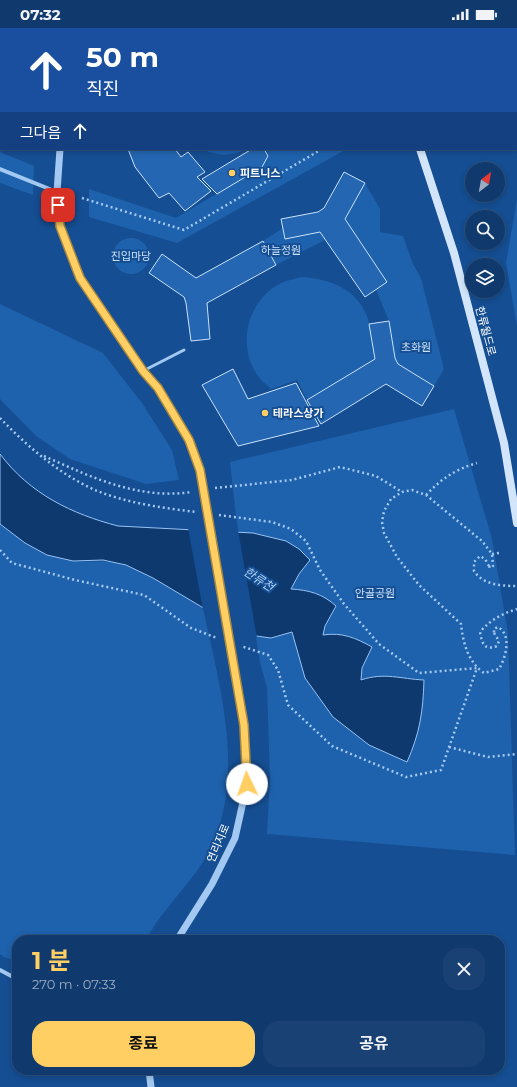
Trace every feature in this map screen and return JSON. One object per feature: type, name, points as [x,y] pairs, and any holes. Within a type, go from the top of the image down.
[{"type":"main road","name":"한류월드로","points":[[420,150],[454,253],[500,428],[517,523]]},
{"type":"street","points":[[60,150],[57,192],[60,226],[80,278],[143,371]]},
{"type":"street","points":[[0,169],[57,192]]},
{"type":"street","name":"연리지로","points":[[143,371],[158,388],[189,440],[200,470],[244,725],[247,784],[234,838],[212,884],[180,935]]},
{"type":"street","points":[[0,970],[12,977]]},
{"type":"street","points":[[150,1075],[151,1087]]},
{"type":"lane","points":[[143,371],[184,350]]},
{"type":"path","points":[[82,198],[184,230],[320,150]]},
{"type":"path","points":[[0,418],[15,434],[39,454],[67,475],[95,490],[132,501],[197,512]]},
{"type":"path","points":[[39,454],[101,482],[149,492],[181,493],[196,491]]},
{"type":"path","points":[[426,494],[441,480],[454,472],[477,463]]},
{"type":"path","points":[[210,489],[292,480],[340,467],[376,476],[402,492]]},
{"type":"path","points":[[517,586],[492,584],[484,580],[474,571],[474,562],[480,556],[485,559],[490,568],[493,566],[492,554],[482,541],[426,494],[412,490],[402,492],[391,499],[384,510],[382,522],[384,534],[397,557],[420,585],[461,624],[463,643],[477,668],[484,673],[499,669],[503,662],[506,647],[505,635],[502,629],[498,626],[494,629],[494,633],[499,641],[497,646],[491,649],[485,647],[482,643],[480,632],[487,623],[498,616],[517,609]]},
{"type":"path","points":[[213,514],[272,522],[291,529],[306,541],[320,570],[344,604],[379,644],[419,673],[477,668]]},
{"type":"path","points":[[0,550],[12,563],[75,580],[144,594],[191,628],[219,638]]},
{"type":"path","points":[[492,554],[499,553]]},
{"type":"path","points":[[240,645],[268,655],[278,670],[288,705],[332,746],[406,777],[441,770],[477,668]]},
{"type":"path","points":[[449,747],[488,757],[517,754]]},
{"type":"green space","points":[[205,150],[244,150],[224,155]]},
{"type":"green space","points":[[267,150],[345,150],[177,243],[89,217],[89,189],[176,218],[261,167],[268,156]]},
{"type":"green space","points":[[0,152],[34,166],[33,195],[0,183]]},
{"type":"green space","name":"초화원","points":[[365,183],[380,209],[380,232],[403,236],[413,264],[421,278],[444,369],[434,386],[398,364],[395,358],[389,321],[376,290],[387,282],[345,219]]},
{"type":"green space","points":[[517,199],[517,326],[506,263]]},
{"type":"green space","name":"하늘정원","points":[[283,228],[320,232],[325,240],[276,265],[263,241]]},
{"type":"green space","name":"진입마당","points":[[131,238],[144,243],[149,256],[144,269],[131,274],[118,269],[113,256],[118,243]]},
{"type":"green space","points":[[302,277],[332,283],[349,292],[356,298],[362,306],[369,321],[375,359],[307,400],[297,380],[271,389],[256,373],[250,361],[247,348],[249,323],[260,300],[270,290],[281,283]]},
{"type":"green space","points":[[0,304],[103,353],[142,403],[172,450],[179,480],[146,484],[70,459],[36,436],[0,399]]},
{"type":"green space","name":"안골공원","points":[[454,409],[492,539],[508,633],[515,855],[267,834],[270,777],[267,688],[260,662],[236,517],[230,462]]},
{"type":"green space","points":[[0,524],[34,547],[52,556],[80,562],[118,563],[145,573],[203,608],[223,704],[227,736],[228,769],[225,801],[217,832],[203,862],[160,917],[148,935],[12,935],[12,959],[0,954]]},
{"type":"water","name":"한류천","points":[[0,454],[12,468],[38,491],[68,508],[101,521],[118,526],[253,533],[286,541],[299,549],[310,560],[299,574],[291,589],[315,593],[326,598],[336,606],[325,626],[323,635],[336,634],[349,636],[372,647],[362,668],[361,680],[377,676],[385,676],[424,680],[420,722],[407,762],[369,745],[333,717],[305,678],[292,632],[271,638],[249,635],[153,578],[126,565],[103,560],[73,561],[47,555],[25,543],[0,524]]},
{"type":"pier","points":[[188,528],[238,530],[257,638],[248,637],[203,610]]},
{"type":"building","points":[[128,150],[176,150],[181,157],[188,152],[205,172],[197,177],[211,191],[185,211],[169,193],[159,198],[135,167]]},
{"type":"building","name":"피트니스","points":[[250,150],[265,150],[268,156],[262,167],[217,194],[202,179]]},
{"type":"building","points":[[344,172],[365,183],[345,219],[387,282],[365,297],[320,232],[285,239],[281,219],[318,212],[324,208]]},
{"type":"building","points":[[263,241],[276,265],[207,303],[210,339],[191,341],[184,297],[149,273],[162,254],[196,278]]},
{"type":"building","points":[[389,321],[395,358],[398,364],[434,386],[422,406],[386,384],[321,424],[307,400],[375,359],[369,324]]},
{"type":"building","name":"테라스상가","points":[[233,369],[248,399],[296,383],[319,426],[238,446],[202,385]]},
{"type":"place","name":"피트니스","points":[[232,173]]},
{"type":"place","name":"테라스상가","points":[[265,413]]},
{"type":"route","points":[[58,205],[60,226],[80,278],[131,351],[143,371],[158,388],[189,440],[200,470],[230,651],[244,725],[247,784]]}]
